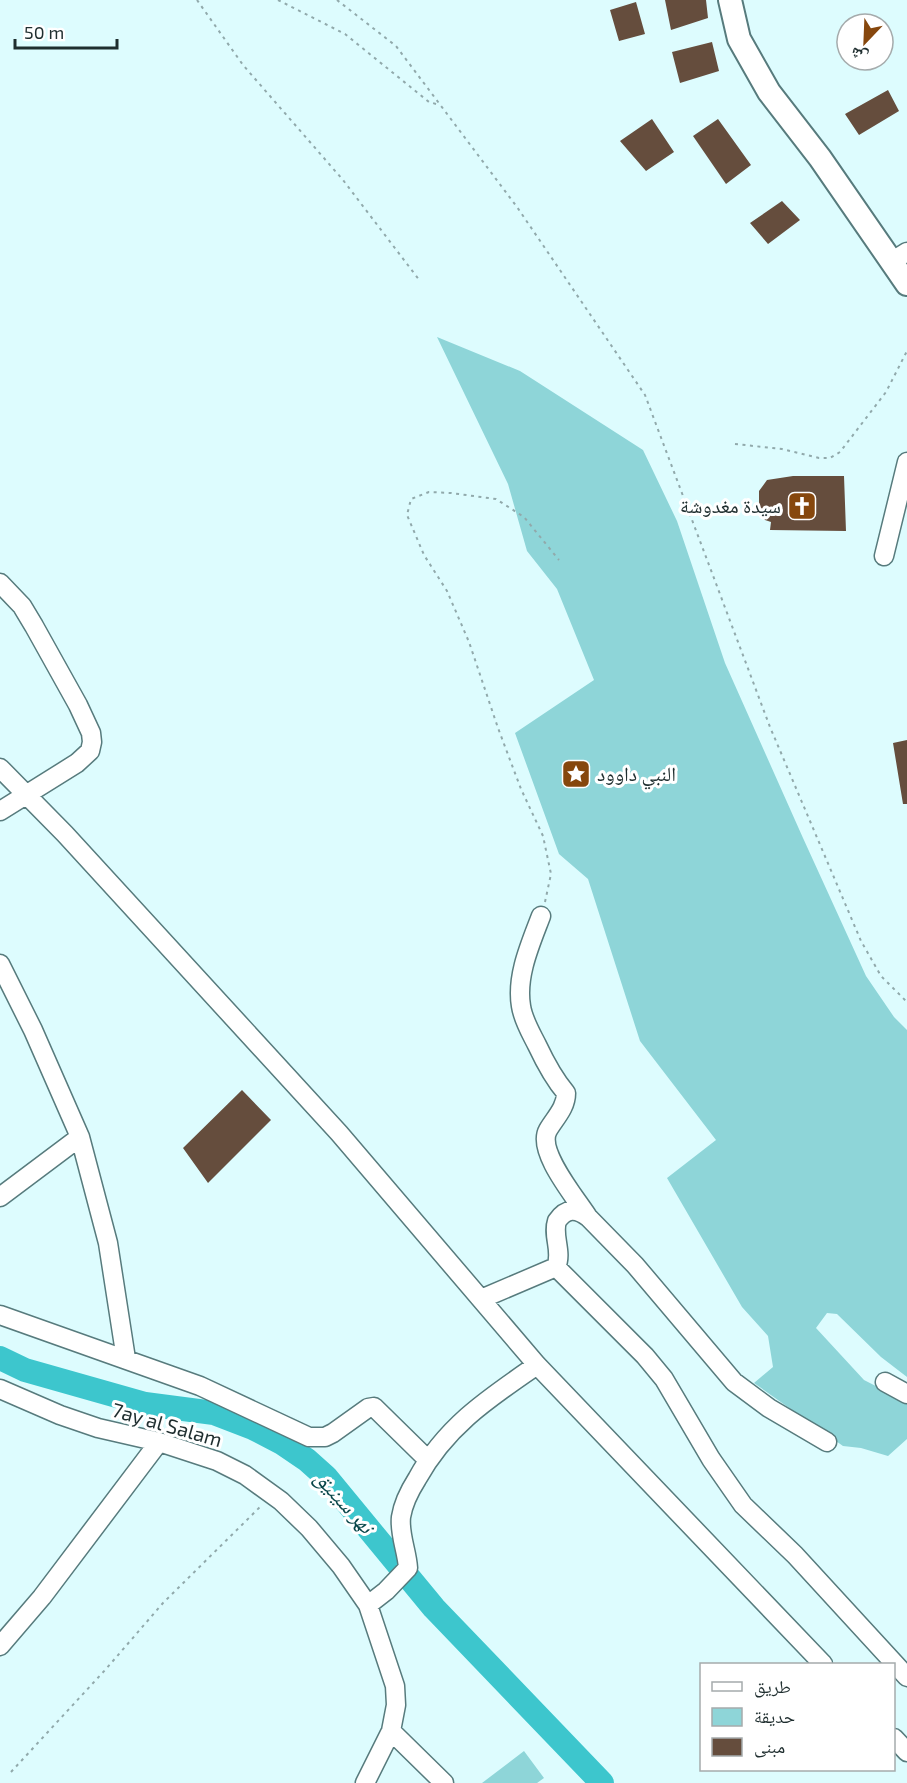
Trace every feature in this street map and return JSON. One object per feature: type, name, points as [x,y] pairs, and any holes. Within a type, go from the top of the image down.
[{"type":"main road","points":[[730,0],[739,39],[769,92],[899,257],[907,284]]},
{"type":"street","points":[[884,556],[907,462]]},
{"type":"street","points":[[0,583],[22,606],[34,626],[78,705],[91,733],[92,747],[84,758],[0,812]]},
{"type":"street","points":[[0,768],[339,1133],[537,1365],[821,1663]]},
{"type":"street","points":[[541,916],[525,960],[521,981],[521,1008],[542,1056],[557,1083],[566,1093],[564,1107],[545,1134],[544,1141],[556,1169],[588,1216],[635,1265],[734,1382],[769,1407],[827,1442]]},
{"type":"street","points":[[0,964],[33,1030],[80,1137],[108,1243],[126,1359]]},
{"type":"street","points":[[0,1197],[80,1137]]},
{"type":"street","points":[[556,1267],[557,1221],[561,1215],[575,1210],[588,1216]]},
{"type":"street","points":[[481,1299],[556,1267]]},
{"type":"street","points":[[556,1267],[645,1356],[664,1379],[711,1459],[743,1505],[795,1555],[894,1663]]},
{"type":"street","points":[[0,1315],[200,1386],[309,1437],[325,1437],[368,1408],[374,1407],[428,1459]]},
{"type":"street","points":[[368,1605],[386,1591],[408,1568],[401,1526],[402,1514],[410,1492],[428,1459],[445,1436],[470,1413],[537,1365]]},
{"type":"street","points":[[885,1382],[907,1394]]},
{"type":"street","name":"7ay al Salam","points":[[0,1389],[60,1415],[98,1428],[159,1442],[217,1461],[245,1475],[273,1495],[309,1528],[341,1566],[368,1605],[395,1686],[396,1705],[391,1731],[365,1783]]},
{"type":"street","points":[[0,1646],[42,1597],[159,1442]]},
{"type":"street","points":[[895,1664],[907,1677]]},
{"type":"street","points":[[391,1731],[444,1783]]},
{"type":"street","points":[[895,1739],[907,1752]]},
{"type":"path","points":[[197,0],[243,65],[343,180],[420,281]]},
{"type":"path","points":[[278,0],[345,34],[429,102],[441,106]]},
{"type":"path","points":[[337,0],[396,46],[517,207],[645,395],[770,727],[861,941],[881,976],[907,1002]]},
{"type":"path","points":[[735,444],[782,449],[830,459],[840,452],[886,392],[907,351]]},
{"type":"path","points":[[541,916],[551,874],[543,836],[521,789],[498,728],[470,642],[447,591],[424,555],[407,515],[411,499],[429,492],[496,499],[524,517],[559,560]]},
{"type":"path","points":[[11,1772],[163,1603],[273,1495]]},
{"type":"green space","points":[[437,337],[520,371],[643,450],[677,521],[725,663],[803,838],[866,976],[894,1017],[907,1030],[907,1377],[881,1357],[837,1314],[827,1313],[816,1328],[864,1380],[907,1402],[907,1439],[888,1456],[861,1448],[843,1446],[754,1383],[773,1367],[768,1336],[742,1307],[667,1178],[716,1140],[640,1041],[588,879],[559,854],[515,733],[594,680],[557,589],[527,551],[508,484]]},
{"type":"green space","points":[[524,1751],[544,1778],[537,1783],[482,1783]]},
{"type":"building","points":[[665,0],[706,0],[708,18],[671,30]]},
{"type":"building","points":[[636,2],[645,34],[619,41],[610,10]]},
{"type":"building","points":[[712,42],[719,71],[680,83],[672,52]]},
{"type":"building","points":[[888,90],[899,111],[859,135],[845,114]]},
{"type":"building","points":[[652,119],[674,152],[646,171],[620,141]]},
{"type":"building","points":[[718,119],[751,165],[726,184],[693,136]]},
{"type":"building","points":[[782,201],[800,220],[768,244],[750,223]]},
{"type":"building","name":"سيدة مغدوشة","points":[[793,476],[844,476],[846,531],[770,530],[771,522],[765,520],[759,509],[759,491],[767,480]]},
{"type":"building","points":[[907,740],[907,804],[903,804],[893,743]]},
{"type":"building","points":[[242,1090],[271,1120],[208,1183],[183,1148]]},
{"type":"waterway","name":"نهر سينيق","points":[[0,1358],[25,1370],[145,1404],[214,1413],[253,1428],[282,1443],[307,1460],[326,1477],[434,1608],[602,1783]]},
{"type":"place","name":"سيدة مغدوشة","points":[[802,506]]},
{"type":"place","name":"النبي داوود","points":[[576,774]]}]
